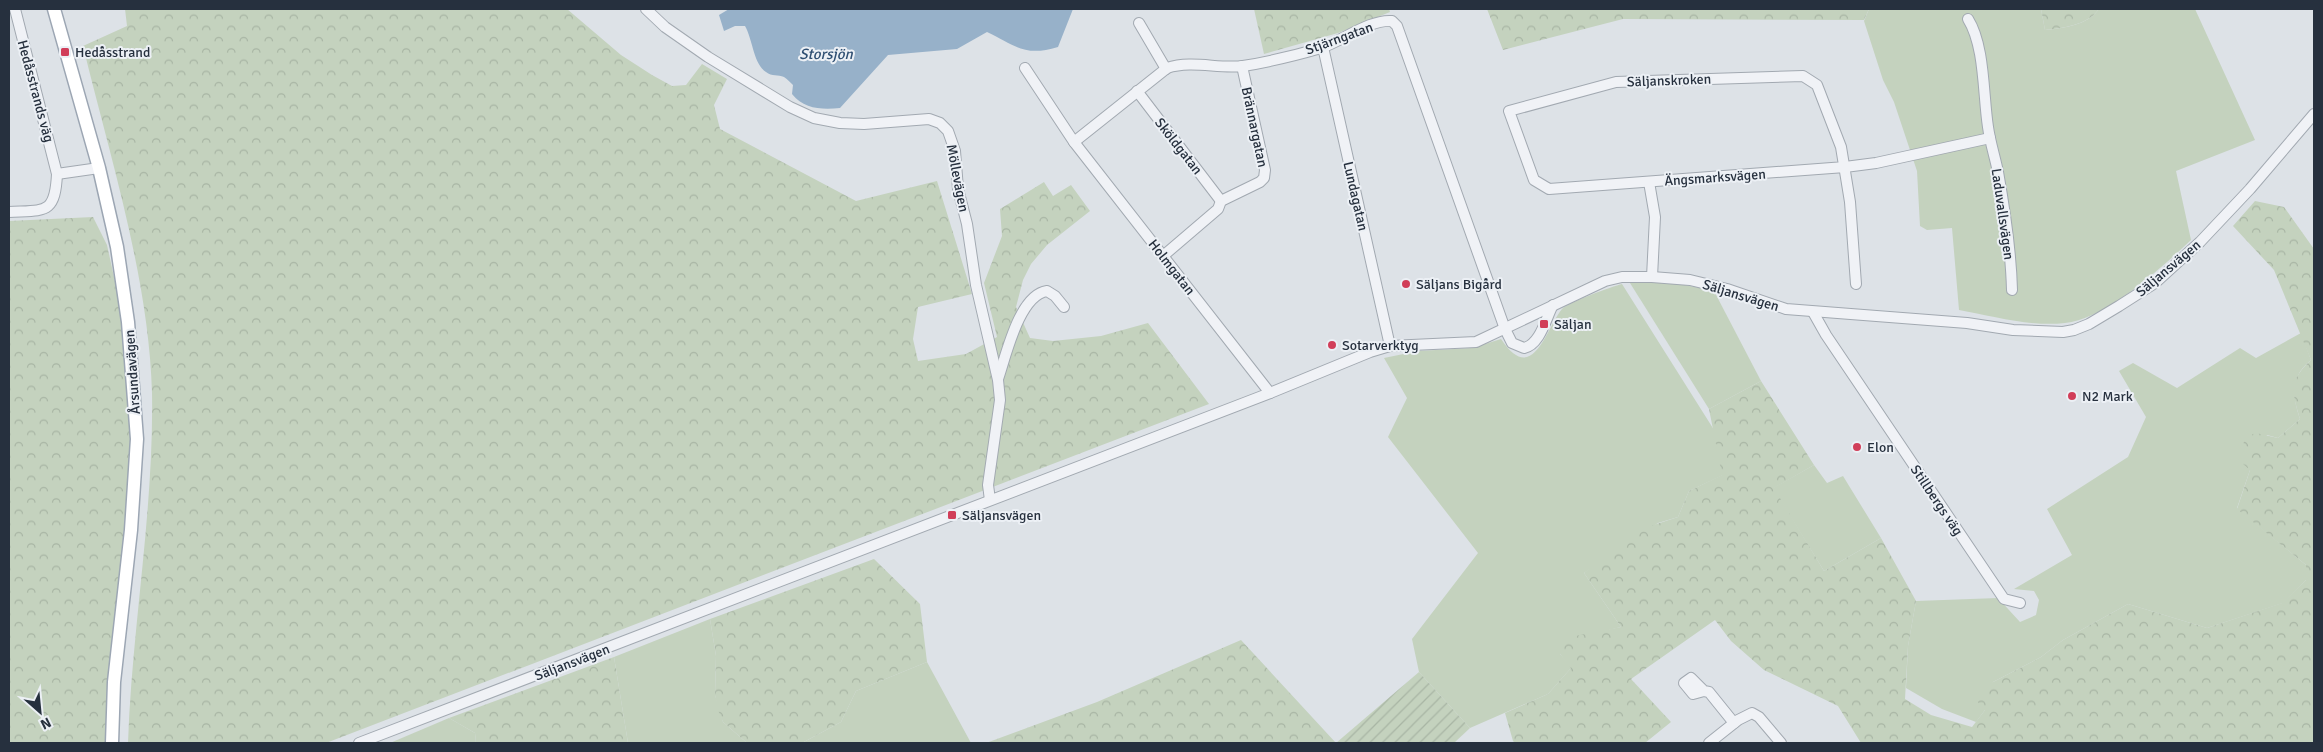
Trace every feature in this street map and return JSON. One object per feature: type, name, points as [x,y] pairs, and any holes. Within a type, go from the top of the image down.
[{"type":"main road","name":"Årsundavägen","points":[[54,9],[99,168],[117,247],[128,322],[137,438],[131,530],[114,682],[112,743]]},
{"type":"street","name":"Hedåsstrands väg","points":[[9,212],[42,210],[48,207],[56,194],[57,174],[15,9]]},
{"type":"street","name":"Möllevägen","points":[[646,9],[665,27],[708,57],[790,108],[814,118],[840,123],[864,124],[929,119],[944,126],[955,151],[958,189],[967,224],[976,285],[998,380],[1000,409],[988,485],[990,500]]},
{"type":"street","name":"Laduvallsvägen","points":[[1968,19],[1974,28],[1978,46],[1990,138],[1998,171],[2009,247],[2012,290]]},
{"type":"street","name":"Stjärngatan","points":[[1074,142],[1166,69],[1189,64],[1242,66],[1323,47],[1342,37],[1382,22],[1392,21],[1397,26],[1505,329]]},
{"type":"street","points":[[1139,23],[1166,69]]},
{"type":"street","name":"Lundagatan","points":[[1323,47],[1390,346]]},
{"type":"street","name":"Brännargatan","points":[[1162,256],[1218,209],[1221,201],[1260,182],[1265,174],[1242,66]]},
{"type":"street","points":[[1025,68],[1074,142]]},
{"type":"street","name":"Säljanskroken","points":[[1649,182],[1549,189],[1534,180],[1509,111],[1616,82],[1802,76],[1817,85],[1841,147],[1845,167],[1856,284]]},
{"type":"street","name":"Sköldgatan","points":[[1137,91],[1221,201]]},
{"type":"street","name":"Säljansvägen","points":[[359,743],[1270,393],[1370,352],[1390,346],[1476,342],[1552,305],[1614,278],[1652,276],[1699,282],[1728,289],[1786,309],[1814,312],[2063,332],[2089,324],[2155,283],[2200,242],[2250,189],[2314,114]]},
{"type":"street","points":[[1845,167],[1876,163],[1990,138]]},
{"type":"street","name":"Holmgatan","points":[[1074,142],[1270,393]]},
{"type":"street","name":"Ängsmarksvägen","points":[[1652,276],[1655,217],[1649,182],[1845,167]]},
{"type":"street","points":[[57,174],[99,168]]},
{"type":"street","points":[[998,380],[1016,326],[1031,298],[1047,291],[1055,296],[1064,307]]},
{"type":"street","points":[[1505,329],[1512,343],[1519,347],[1528,347],[1537,338],[1552,305]]},
{"type":"street","name":"Stillbergs väg","points":[[1814,312],[1826,335],[2004,599],[2020,603]]},
{"type":"street","points":[[1704,692],[1709,692],[1734,723]]},
{"type":"street","points":[[1709,743],[1734,723],[1752,713],[1759,717],[1781,743]]},
{"type":"green space","points":[[125,9],[567,9],[621,55],[672,86],[686,85],[702,64],[727,79],[714,105],[720,129],[856,201],[937,181],[972,294],[918,307],[913,339],[918,361],[966,354],[997,337],[984,283],[1002,236],[1000,209],[1044,182],[1053,196],[1071,185],[1090,211],[1047,245],[1031,264],[1023,280],[1016,307],[1030,338],[1053,341],[1101,336],[1148,323],[1209,404],[326,743],[128,743],[130,699],[150,481],[152,393],[144,306],[136,262],[83,46],[127,26]]},
{"type":"green space","points":[[1254,9],[1389,9],[1390,12],[1338,33],[1264,54]]},
{"type":"green space","points":[[1487,9],[1869,9],[1864,20],[1623,19],[1503,50]]},
{"type":"green space","points":[[1869,9],[2041,9],[2045,30],[2068,27],[2082,22],[2089,19],[2099,9],[2195,9],[2255,140],[2176,171],[2191,240],[2149,278],[2098,312],[2065,323],[2039,324],[1959,310],[1952,228],[1927,230],[1920,226],[1917,171],[1894,102],[1883,80],[1864,21]]},
{"type":"green space","points":[[2041,9],[2099,9],[2082,22],[2067,27],[2045,30]]},
{"type":"green space","points":[[2255,201],[2284,207],[2314,249],[2314,743],[1861,743],[1838,706],[1764,670],[1731,641],[1715,620],[1631,679],[1671,722],[1645,743],[1515,743],[1513,741],[1505,713],[1548,694],[1571,668],[1560,654],[1562,642],[1570,637],[1621,627],[1584,573],[1635,531],[1678,517],[1689,491],[1722,475],[1709,409],[1761,381],[1814,465],[1774,488],[1824,571],[1881,538],[1916,601],[1908,646],[1905,699],[1931,715],[1972,727],[1985,710],[1974,698],[1993,682],[2041,657],[2063,640],[2128,604],[2207,628],[2282,603],[2306,580],[2306,565],[2237,509],[2250,470],[2243,464],[2242,450],[2245,437],[2256,433],[2278,438],[2300,419],[2294,394],[2295,381],[2298,374],[2311,360],[2274,270],[2233,226]]},
{"type":"green space","points":[[93,217],[107,245],[125,327],[131,441],[107,743],[9,743],[9,221]]},
{"type":"green space","points":[[1666,281],[1714,291],[1761,381],[1709,409],[1630,283]]},
{"type":"green space","points":[[1622,284],[1716,433],[1723,475],[1689,491],[1678,517],[1658,523],[1584,573],[1621,627],[1596,633],[1560,654],[1572,667],[1548,694],[1470,728],[1419,672],[1412,639],[1478,553],[1388,437],[1407,398],[1384,358],[1418,351],[1472,348],[1501,339],[1512,352],[1522,357],[1530,356],[1538,349],[1562,309],[1600,291]]},
{"type":"green space","points":[[2301,333],[2311,360],[2304,366],[2296,380],[2294,394],[2300,419],[2278,438],[2267,435],[2250,470],[2237,508],[2306,565],[2306,580],[2283,603],[2207,628],[2128,604],[2063,640],[2041,657],[1993,682],[1985,710],[1976,722],[1942,709],[1906,688],[1908,646],[1916,601],[1998,598],[2020,622],[2036,615],[2039,600],[2034,591],[2014,589],[2072,555],[2047,509],[2128,457],[2146,417],[2119,371],[2133,363],[2177,388],[2240,348],[2256,358]]},
{"type":"green space","points":[[1814,465],[1827,483],[1843,476],[1881,538],[1824,571],[1773,488]]},
{"type":"green space","points":[[874,559],[920,604],[927,662],[856,691],[841,722],[802,743],[747,743],[723,722],[718,710],[715,695],[716,656],[710,619]]},
{"type":"green space","points":[[710,619],[716,656],[715,695],[723,722],[747,743],[628,743],[614,657]]},
{"type":"green space","points":[[1241,640],[1336,743],[986,743],[1097,702]]},
{"type":"green space","points":[[614,657],[628,743],[476,743],[475,733],[449,718]]},
{"type":"green space","points":[[927,662],[971,743],[802,743],[841,722],[856,691]]},
{"type":"green space","points":[[1419,672],[1470,728],[1454,743],[1336,743]]},
{"type":"green space","points":[[449,718],[475,733],[476,743],[390,743]]},
{"type":"water","name":"Storsjön","points":[[729,9],[1073,9],[1058,47],[1037,51],[1021,49],[987,32],[957,49],[888,55],[840,108],[827,109],[808,106],[802,103],[792,94],[793,85],[788,80],[782,76],[768,74],[762,68],[758,63],[745,26],[735,26],[724,31],[719,15]]},
{"type":"place","name":"Hedåsstrand","points":[[65,52]]},
{"type":"place","name":"Säljans Bigård","points":[[1406,284]]},
{"type":"place","name":"Säljan","points":[[1544,324]]},
{"type":"place","name":"Sotarverktyg","points":[[1332,345]]},
{"type":"place","name":"N2 Mark","points":[[2072,396]]},
{"type":"place","name":"Elon","points":[[1857,447]]},
{"type":"place","name":"Säljansvägen","points":[[952,515]]}]
